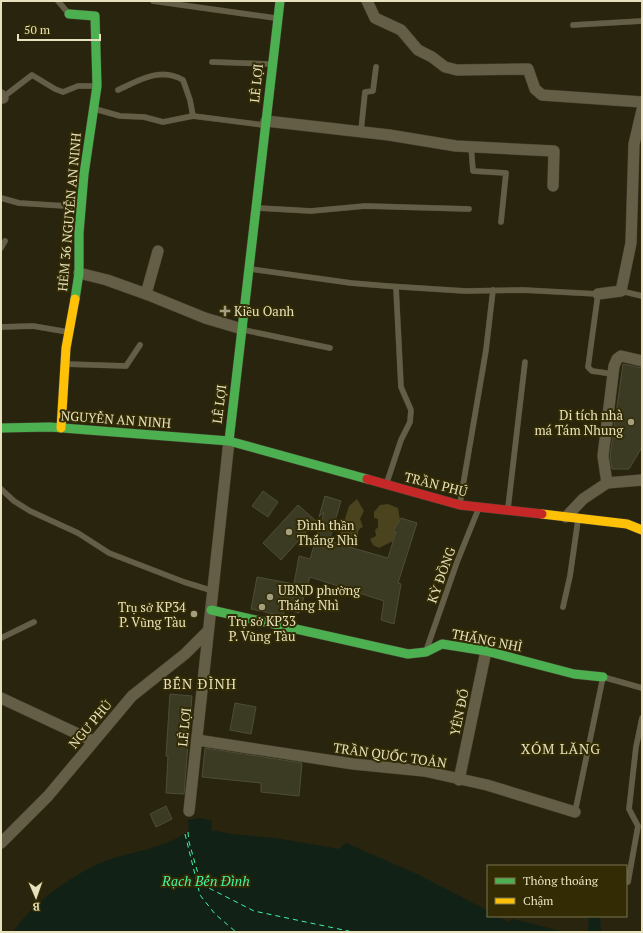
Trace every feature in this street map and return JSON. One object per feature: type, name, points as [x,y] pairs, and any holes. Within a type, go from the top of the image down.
[{"type":"main road","name":"LÊ LỢI","points":[[229,441],[242,329],[247,268],[256,208],[280,1]]},
{"type":"main road","name":"HẺM 36 NGUYỄN AN NINH","points":[[61,428],[68,332],[79,273],[81,207],[84,174],[97,86],[95,16],[69,14]]},
{"type":"main road","name":"NGUYỄN AN NINH","points":[[1,428],[61,428],[229,441]]},
{"type":"main road","name":"TRẦN PHÚ","points":[[229,441],[460,505],[627,524],[642,530]]},
{"type":"main road","name":"THẮNG NHÌ","points":[[211,610],[408,654],[426,652],[442,644],[486,651],[574,674],[603,677]]},
{"type":"street","points":[[367,1],[372,13],[378,21],[391,24],[401,30],[418,50],[432,57],[445,67],[457,70],[528,69],[535,89],[542,95],[642,102]]},
{"type":"street","points":[[598,294],[621,291],[631,243],[634,144],[642,110]]},
{"type":"street","points":[[266,123],[361,131],[456,146],[554,151],[553,186]]},
{"type":"street","points":[[146,294],[158,251]]},
{"type":"street","points":[[79,273],[107,280],[205,318],[242,329]]},
{"type":"street","points":[[607,483],[603,456],[614,366],[619,357],[642,361]]},
{"type":"street","name":"LÊ LỢI","points":[[188,811],[229,441]]},
{"type":"street","points":[[566,517],[583,499],[607,483],[642,480]]},
{"type":"street","name":"NGƯ PHỦ","points":[[1,843],[48,796],[132,696],[185,654],[208,631]]},
{"type":"street","name":"YÊN ĐỔ","points":[[459,780],[486,651]]},
{"type":"street","points":[[1,698],[94,741]]},
{"type":"street","name":"TRẦN QUỐC TOẢN","points":[[197,740],[353,764],[424,771],[487,785],[575,812]]},
{"type":"lane","name":"HẺM 36 NGUYỄN AN NINH","points":[[58,1],[69,14]]},
{"type":"lane","points":[[153,1],[278,18]]},
{"type":"lane","points":[[573,25],[642,22]]},
{"type":"lane","points":[[212,62],[272,64]]},
{"type":"lane","points":[[361,131],[365,92],[374,92],[376,66]]},
{"type":"lane","points":[[118,90],[147,76],[163,73],[176,75],[183,80],[190,100],[193,116]]},
{"type":"lane","points":[[2,97],[32,76],[55,89],[64,92],[78,86],[97,86]]},
{"type":"lane","points":[[93,108],[120,116],[144,117],[163,122],[193,116],[266,123]]},
{"type":"lane","points":[[471,146],[473,171],[506,173],[501,222]]},
{"type":"lane","points":[[1,198],[19,203],[81,207]]},
{"type":"lane","points":[[256,208],[311,210],[365,206],[469,209]]},
{"type":"lane","points":[[1,248],[5,241]]},
{"type":"lane","points":[[247,268],[351,283],[396,287],[465,291],[523,290],[598,294],[588,367],[592,371],[613,374]]},
{"type":"lane","points":[[386,485],[401,440],[410,422],[411,410],[401,387],[396,287]]},
{"type":"lane","points":[[460,505],[486,350],[493,290]]},
{"type":"lane","points":[[621,291],[642,296]]},
{"type":"lane","points":[[1,327],[33,326],[68,332]]},
{"type":"lane","points":[[242,329],[330,348]]},
{"type":"lane","points":[[65,364],[126,366],[140,345]]},
{"type":"lane","points":[[507,510],[525,362]]},
{"type":"lane","points":[[1,489],[14,501],[30,511],[78,533],[109,553],[177,580],[213,591]]},
{"type":"lane","name":"KỲ ĐỒNG","points":[[426,652],[457,562],[480,507]]},
{"type":"lane","points":[[563,607],[570,576],[578,518]]},
{"type":"lane","points":[[1,638],[34,622]]},
{"type":"lane","points":[[575,812],[603,677]]},
{"type":"lane","name":"THẮNG NHÌ","points":[[603,677],[642,688]]},
{"type":"lane","points":[[628,882],[638,826],[629,809],[636,747],[642,718]]},
{"type":"shaded area","points":[[357,499],[364,511],[360,519],[363,527],[359,529],[358,536],[349,547],[339,538],[349,506]]},
{"type":"shaded area","points":[[388,504],[398,508],[400,520],[393,531],[396,532],[393,541],[379,548],[373,545],[370,539],[376,536],[375,530],[378,527],[378,519],[374,518],[374,512],[380,505]]},
{"type":"water","name":"Rạch Bến Đình","points":[[200,818],[212,821],[211,830],[230,834],[275,838],[339,849],[346,843],[419,875],[487,910],[487,917],[499,917],[509,922],[513,919],[564,932],[13,932],[43,899],[69,881],[108,860],[160,845],[180,837],[189,831],[188,820]]},
{"type":"water","points":[[589,917],[600,917],[601,932],[588,932]]},
{"type":"building","points":[[623,364],[642,368],[642,447],[629,469],[612,469],[610,456]]},
{"type":"building","points":[[263,491],[278,502],[268,517],[252,506]]},
{"type":"building","points":[[325,496],[341,501],[329,541],[349,547],[388,558],[396,532],[393,531],[401,518],[417,523],[398,583],[401,584],[394,624],[381,620],[384,601],[310,577],[299,613],[285,609],[283,616],[251,609],[257,577],[294,584],[299,556],[310,559],[324,512],[319,517]]},
{"type":"building","name":"Đình thần Thắng Nhì","points":[[298,505],[316,521],[281,560],[263,543]]},
{"type":"building","points":[[170,694],[192,696],[184,794],[166,793],[168,756],[166,756]]},
{"type":"building","points":[[235,703],[256,707],[251,734],[230,730]]},
{"type":"building","points":[[205,748],[302,763],[299,796],[261,792],[261,783],[202,777]]},
{"type":"building","points":[[166,806],[172,819],[156,827],[150,814]]},
{"type":"ferry route","points":[[188,832],[189,842],[201,884],[254,911],[353,932]]},
{"type":"ferry route","points":[[185,834],[200,895],[215,914],[236,932]]},
{"type":"traffic: fast","points":[[229,441],[280,1]]},
{"type":"traffic: fast","points":[[69,14],[95,16],[97,86],[84,174],[79,233],[79,273],[75,299]]},
{"type":"traffic: fast","points":[[1,428],[50,427],[229,441],[367,479]]},
{"type":"traffic: fast","points":[[211,610],[408,654],[426,652],[442,644],[486,651],[574,674],[603,677]]},
{"type":"traffic: slow","points":[[61,428],[66,348],[75,299]]},
{"type":"traffic: slow","points":[[542,514],[627,524],[642,530]]},
{"type":"traffic: jam","points":[[367,479],[460,505],[542,514]]},
{"type":"place","name":"Kiều Oanh","points":[[225,311]]},
{"type":"place","name":"Di tích nhà má Tám Nhung","points":[[631,422]]},
{"type":"place","name":"Đình thần Thắng Nhì","points":[[289,532]]},
{"type":"place","name":"UBND phường Thắng Nhì","points":[[270,597]]},
{"type":"place","name":"Trụ sở KP33 P. Vũng Tàu","points":[[262,607]]},
{"type":"place","name":"Trụ sở KP34 P. Vũng Tàu","points":[[194,614]]},
{"type":"district","name":"BẾN ĐÌNH","points":[[200,684]]},
{"type":"district","name":"XÓM LĂNG","points":[[561,749]]}]
